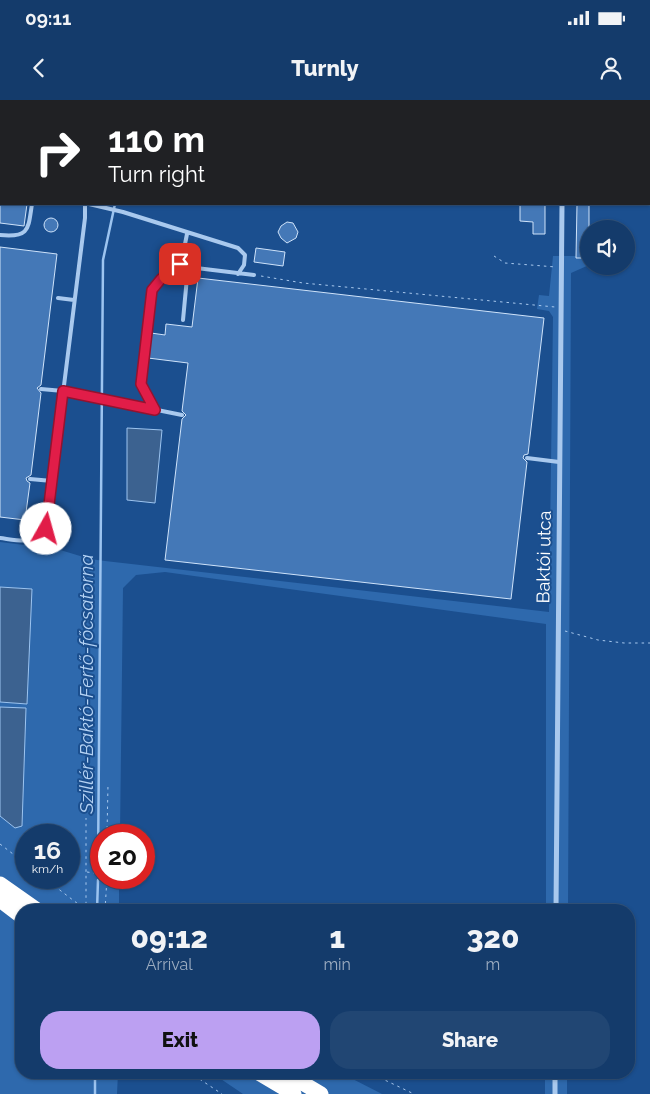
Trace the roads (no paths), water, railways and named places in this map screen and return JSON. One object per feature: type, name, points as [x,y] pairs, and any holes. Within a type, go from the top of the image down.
[{"type":"highway","points":[[0,884],[28,904]]},
{"type":"highway","points":[[0,900],[15,911]]},
{"type":"highway","points":[[269,1079],[294,1094]]},
{"type":"highway","points":[[296,1079],[321,1094]]},
{"type":"street","name":"Baktói utca","points":[[556,904],[562,205]]},
{"type":"street","points":[[555,1079],[555,1094]]},
{"type":"lane","points":[[0,235],[17,236],[24,233],[28,226],[32,205]]},
{"type":"lane","points":[[0,538],[29,540],[42,536],[46,529],[85,218],[85,205]]},
{"type":"lane","points":[[93,205],[123,212],[187,234],[238,248],[245,255],[244,265],[238,274]]},
{"type":"lane","points":[[155,410],[141,384],[152,290],[161,279],[180,264],[187,234]]},
{"type":"lane","points":[[180,264],[188,267],[254,275]]},
{"type":"lane","points":[[183,320],[188,267]]},
{"type":"lane","points":[[58,298],[74,300]]},
{"type":"lane","points":[[41,389],[63,391],[182,415]]},
{"type":"lane","points":[[528,458],[559,462]]},
{"type":"lane","points":[[30,479],[52,481]]},
{"type":"waterway","name":"Szillér-Baktó-Fertő-főcsatorna","points":[[98,824],[103,260],[115,205]]},
{"type":"waterway","name":"Szillér-Baktó-Fertő-főcsatorna","points":[[97,904],[98,889]]},
{"type":"waterway","name":"Szillér-Baktó-Fertő-főcsatorna","points":[[95,1079],[95,1094]]}]
